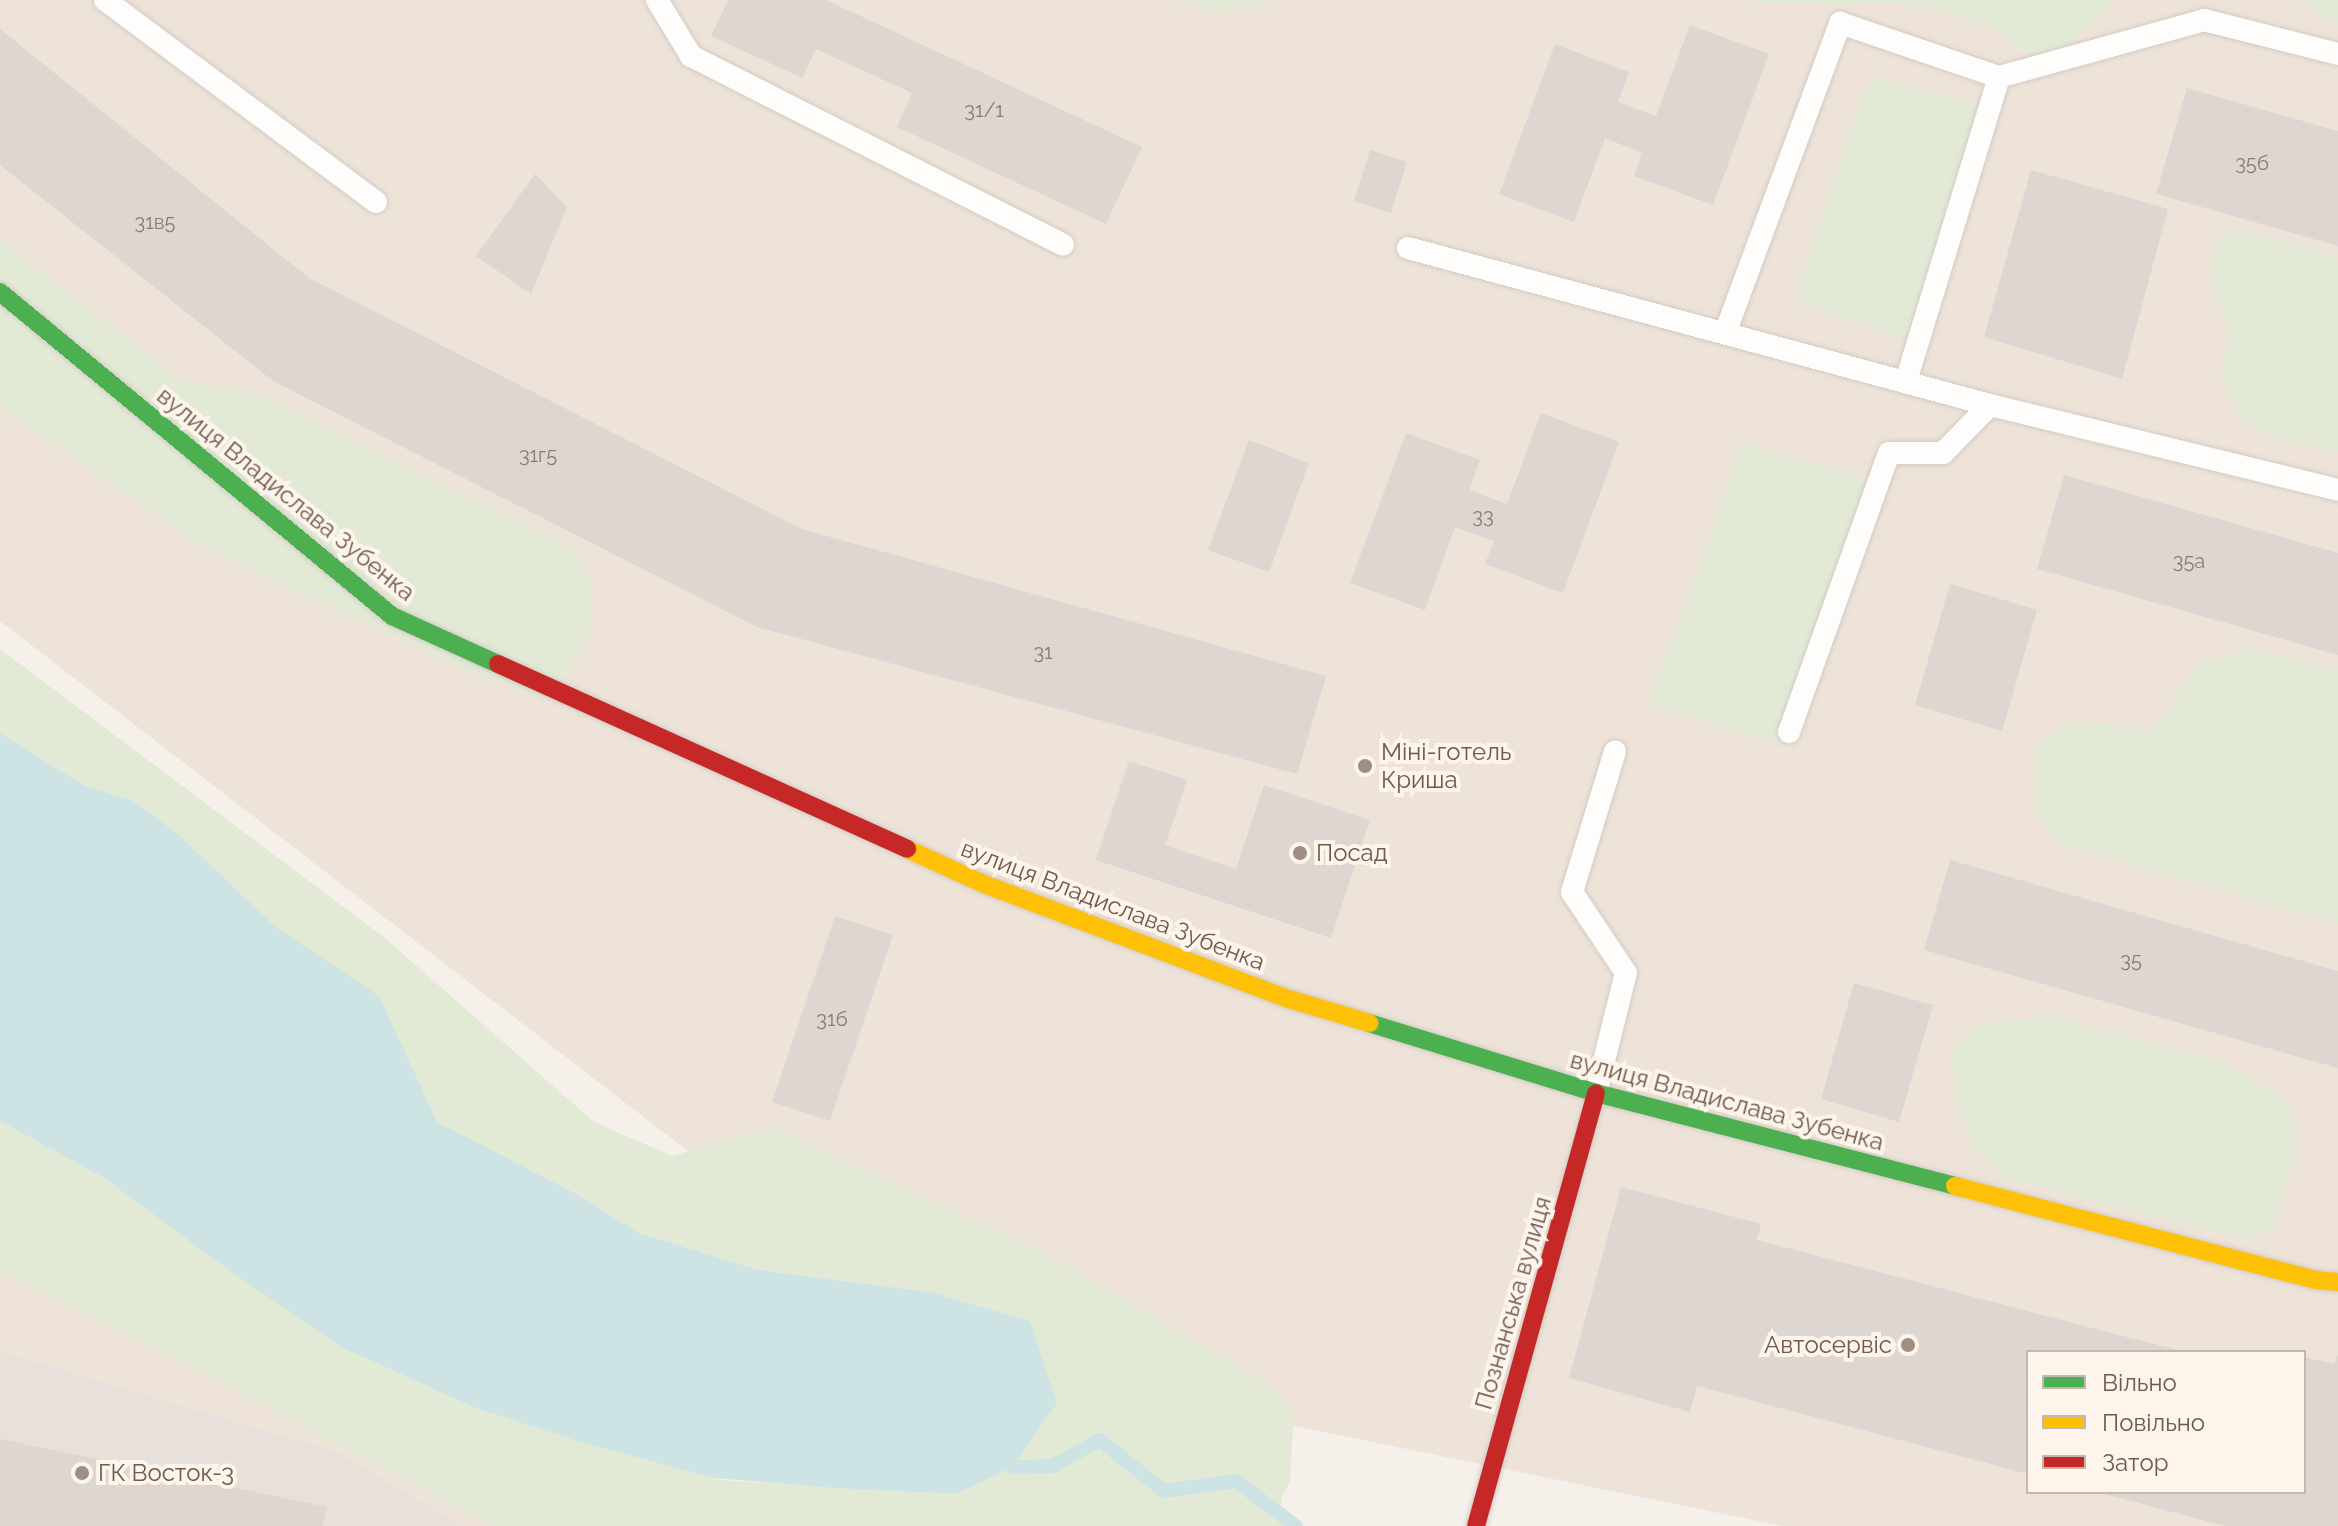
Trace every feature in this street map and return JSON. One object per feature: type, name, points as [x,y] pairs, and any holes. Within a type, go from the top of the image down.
[{"type":"street","name":"вулиця Владислава Зубенка","points":[[0,292],[392,616],[984,884],[1289,999],[1596,1093],[2316,1280],[2338,1282]]},
{"type":"street","name":"Познанська вулиця","points":[[1476,1526],[1596,1093]]},
{"type":"lane","points":[[105,0],[376,202]]},
{"type":"lane","points":[[657,0],[691,56],[1063,245]]},
{"type":"lane","points":[[1725,333],[1840,23],[1999,77],[2204,20],[2338,54]]},
{"type":"lane","points":[[1906,382],[1999,77]]},
{"type":"lane","points":[[1408,248],[1990,405],[2338,490]]},
{"type":"lane","points":[[1789,732],[1889,453],[1943,453],[1990,405]]},
{"type":"lane","points":[[1596,1093],[1626,973],[1572,892],[1615,751]]},
{"type":"shaded area","points":[[0,0],[2338,0],[2338,1526],[1783,1526],[1192,1405],[706,1165],[0,621]]},
{"type":"shaded area","points":[[0,733],[85,786],[132,800],[178,834],[276,927],[379,996],[437,1122],[571,1191],[639,1233],[759,1270],[930,1292],[1030,1321],[1057,1403],[1012,1467],[956,1494],[837,1488],[713,1478],[580,1442],[473,1407],[341,1347],[227,1269],[104,1178],[0,1121]]},
{"type":"shaded area","points":[[0,1271],[203,1373],[494,1526],[0,1526]]},
{"type":"shaded area","points":[[0,1352],[339,1453],[461,1526],[0,1526]]},
{"type":"green space","points":[[1178,0],[1268,0],[1254,6],[1216,12]]},
{"type":"green space","points":[[1753,0],[2111,0],[2109,6],[2063,49],[2027,52],[1987,24],[1907,4],[1763,3]]},
{"type":"green space","points":[[2296,0],[2338,0],[2338,24]]},
{"type":"green space","points":[[1879,77],[1970,104],[1978,120],[1916,331],[1907,339],[1801,303],[1798,290],[1862,95]]},
{"type":"green space","points":[[2246,232],[2338,257],[2338,452],[2274,437],[2242,423],[2221,375],[2231,337],[2209,264],[2223,234]]},
{"type":"green space","points":[[0,240],[183,382],[255,392],[576,550],[591,584],[592,628],[572,666],[545,701],[450,663],[209,550],[0,408]]},
{"type":"green space","points":[[1743,442],[1878,484],[1784,744],[1649,706]]},
{"type":"green space","points":[[0,649],[385,938],[594,1122],[672,1156],[773,1128],[1042,1252],[1256,1376],[1294,1409],[1290,1482],[1281,1498],[1283,1526],[494,1526],[203,1373],[0,1271],[0,1121],[104,1178],[227,1269],[341,1347],[473,1407],[580,1442],[720,1480],[956,1494],[930,1292],[759,1270],[639,1233],[571,1191],[436,1122],[377,996],[276,927],[178,834],[132,800],[85,786],[0,733]]},
{"type":"green space","points":[[2246,649],[2338,669],[2338,924],[2054,842],[2034,809],[2034,750],[2067,721],[2101,723],[2151,734],[2197,665]]},
{"type":"green space","points":[[2055,1017],[2224,1062],[2288,1103],[2298,1142],[2273,1226],[2246,1239],[2005,1178],[1975,1150],[1954,1091],[1952,1050],[1979,1023]]},
{"type":"building","points":[[728,0],[826,0],[1142,147],[1106,224],[897,127],[912,93],[816,49],[802,78],[711,36]]},
{"type":"building","points":[[1690,25],[1769,54],[1713,205],[1634,176],[1642,153],[1605,138],[1574,222],[1499,194],[1555,44],[1629,72],[1618,102],[1656,116]]},
{"type":"building","points":[[0,29],[309,278],[802,529],[1326,676],[1297,774],[757,627],[273,381],[0,165]]},
{"type":"building","points":[[2187,88],[2338,131],[2338,246],[2156,194]]},
{"type":"building","points":[[1370,150],[1407,162],[1391,213],[1354,201]]},
{"type":"building","points":[[2031,170],[2168,209],[2122,379],[1984,337]]},
{"type":"building","points":[[535,174],[567,207],[531,294],[476,256]]},
{"type":"building","points":[[1541,413],[1619,442],[1563,593],[1485,564],[1494,541],[1455,527],[1425,610],[1350,583],[1406,433],[1480,460],[1469,490],[1507,504]]},
{"type":"building","points":[[1249,440],[1309,463],[1269,572],[1208,550]]},
{"type":"building","points":[[2064,475],[2338,553],[2338,655],[2037,569]]},
{"type":"building","points":[[1950,584],[2037,610],[2002,731],[1915,705]]},
{"type":"building","name":"Посад","points":[[1129,761],[1187,780],[1165,845],[1236,869],[1264,785],[1370,820],[1331,938],[1096,860]]},
{"type":"building","points":[[1950,860],[2338,971],[2338,1068],[1924,950]]},
{"type":"building","points":[[835,916],[893,935],[830,1121],[772,1102]]},
{"type":"building","points":[[1854,983],[1933,1005],[1899,1122],[1821,1099]]},
{"type":"building","name":"Автосервіс","points":[[1621,1187],[1761,1224],[1757,1240],[2176,1350],[2026,1350],[2026,1473],[1697,1386],[1690,1412],[1569,1378]]},
{"type":"building","points":[[2338,1355],[2338,1526],[2225,1526],[2105,1494],[2306,1494],[2306,1357],[2334,1364]]},
{"type":"building","name":"ГК Восток-3","points":[[0,1439],[327,1507],[323,1526],[0,1526]]},
{"type":"waterway","points":[[1012,1467],[1052,1466],[1100,1440],[1164,1491],[1236,1481],[1296,1526]]},
{"type":"traffic: fast","points":[[0,292],[392,616],[498,664]]},
{"type":"traffic: fast","points":[[1369,1023],[1596,1093],[1955,1186]]},
{"type":"traffic: slow","points":[[907,849],[984,884],[1289,999],[1369,1023]]},
{"type":"traffic: slow","points":[[1955,1186],[2316,1280],[2338,1282]]},
{"type":"traffic: jam","points":[[498,664],[907,849]]},
{"type":"traffic: jam","points":[[1476,1526],[1596,1093]]},
{"type":"place","name":"Міні-готель Криша","points":[[1365,766]]},
{"type":"place","name":"Посад","points":[[1300,853]]},
{"type":"place","name":"Автосервіс","points":[[1908,1345]]},
{"type":"place","name":"ГК Восток-3","points":[[82,1473]]}]
